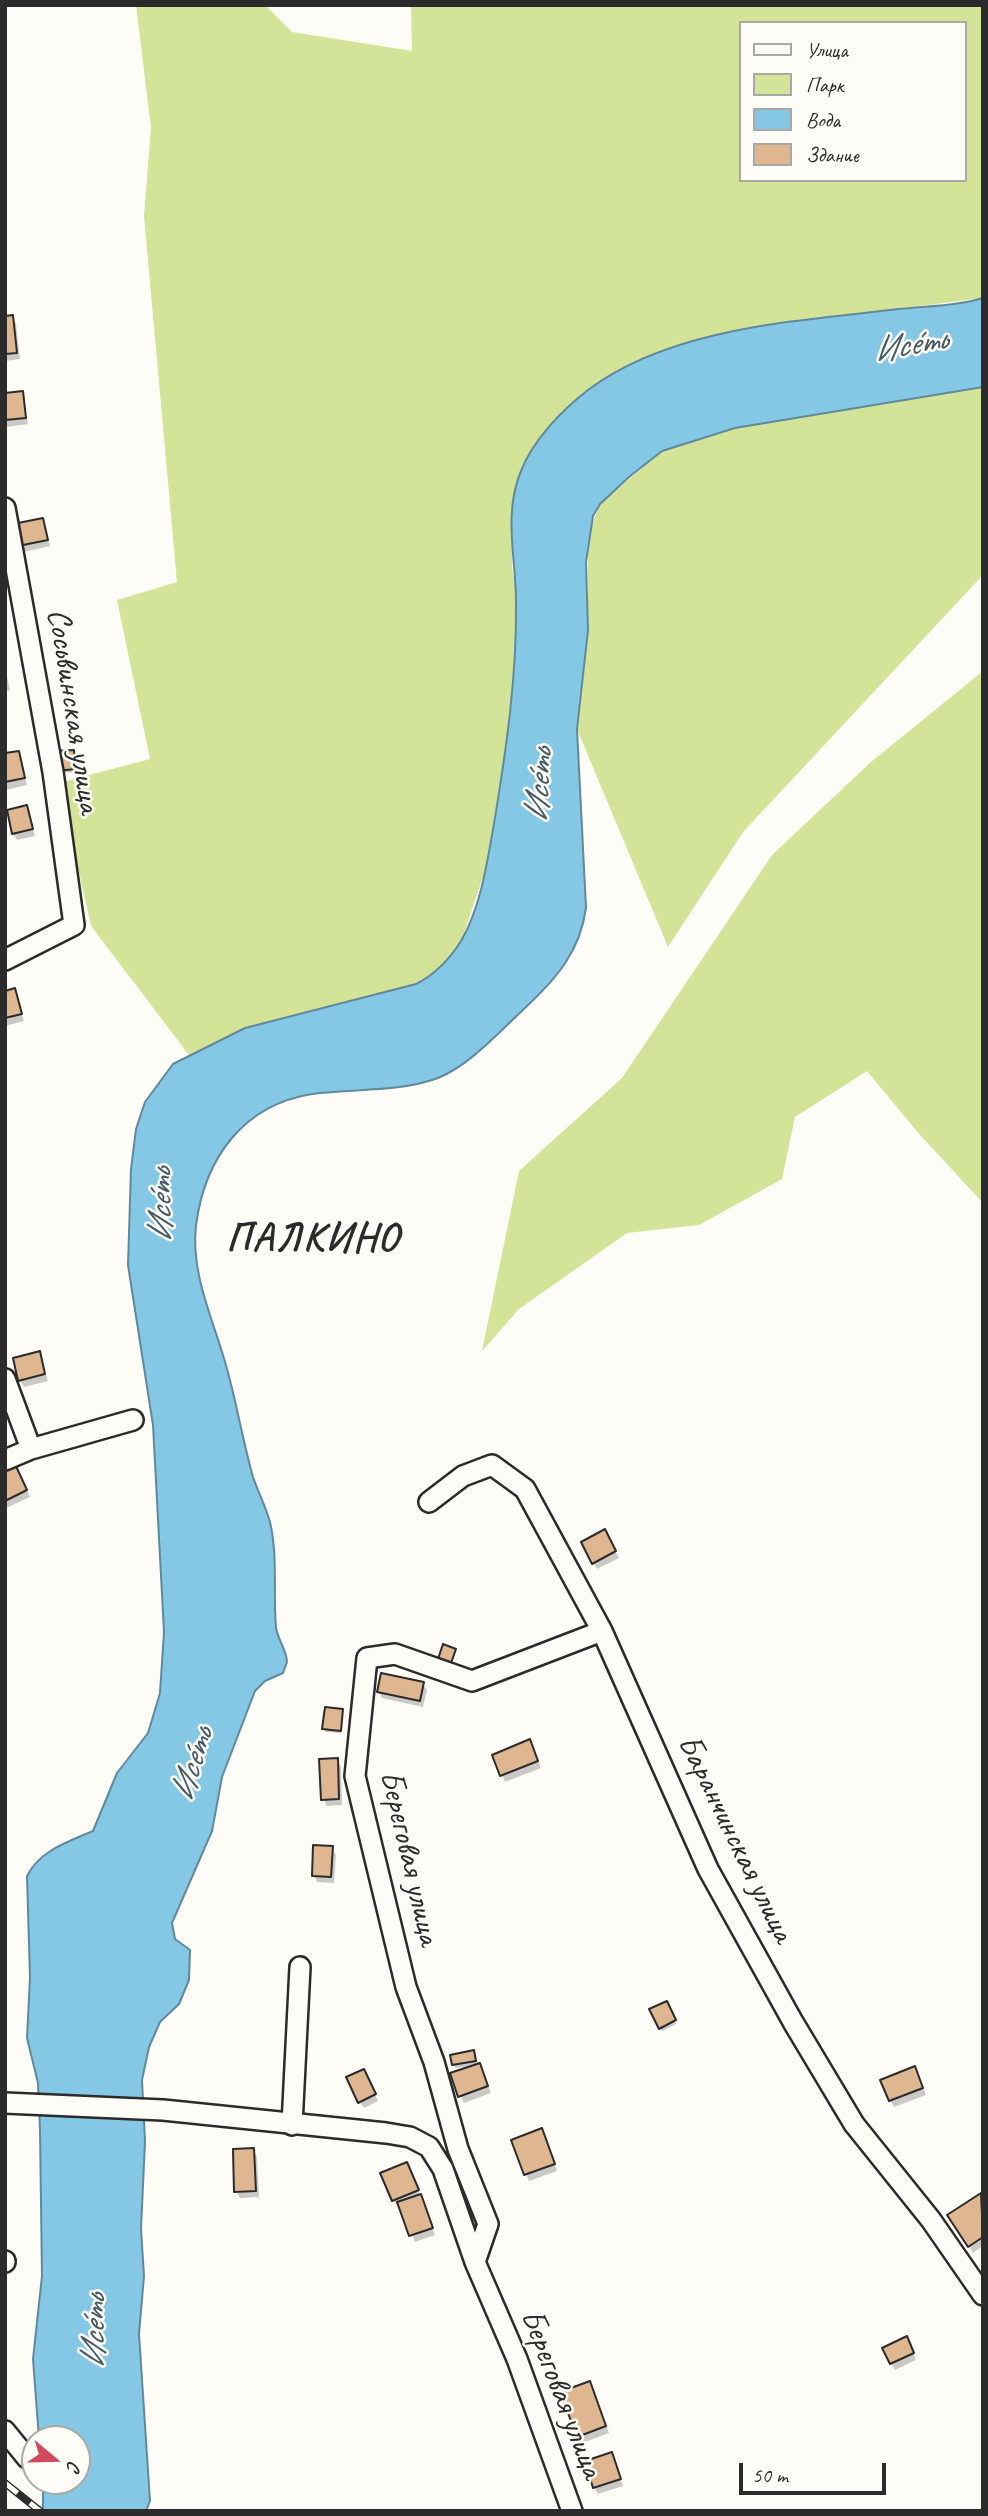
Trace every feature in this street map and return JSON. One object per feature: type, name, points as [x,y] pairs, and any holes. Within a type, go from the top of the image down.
[{"type":"street","name":"Сосьвинская улица","points":[[5,508],[53,772],[74,925],[5,960]]},
{"type":"street","points":[[5,1379],[31,1448]]},
{"type":"street","points":[[5,1460],[31,1448],[133,1420]]},
{"type":"street","name":"Баранчинская улица","points":[[429,1502],[463,1476],[492,1465],[525,1489],[602,1631],[708,1869],[793,2022],[855,2124],[931,2220],[983,2295]]},
{"type":"street","name":"Береговая улица","points":[[475,2262],[488,2224],[458,2149],[434,2062],[406,1987],[355,1776],[367,1658],[395,1654],[472,1681],[602,1631]]},
{"type":"street","points":[[292,2125],[300,1967]]},
{"type":"street","name":"Береговая улица","points":[[9,2103],[163,2110],[398,2135],[429,2147],[443,2169],[475,2262],[517,2359],[572,2511]]},
{"type":"street","points":[[5,2431],[21,2451]]},
{"type":"green space","points":[[136,5],[265,5],[292,32],[412,51],[411,5],[983,5],[983,298],[769,325],[724,334],[521,471],[512,507],[512,568],[517,600],[510,730],[485,871],[462,939],[433,976],[416,984],[245,1028],[189,1055],[91,926],[59,783],[150,759],[117,600],[177,582],[144,216],[151,128]]},
{"type":"green space","points":[[983,387],[983,575],[743,832],[668,947],[577,729],[588,630],[588,536],[600,504],[662,451],[735,428]]},
{"type":"green space","points":[[983,671],[983,1203],[920,1135],[867,1071],[795,1117],[782,1179],[699,1225],[627,1233],[519,1309],[482,1351],[519,1171],[622,1078],[772,855],[871,762]]},
{"type":"water","name":"Исе́ть","points":[[983,298],[983,387],[735,428],[662,451],[600,504],[593,516],[586,562],[588,630],[577,729],[586,908],[578,938],[565,964],[536,998],[484,1047],[450,1072],[407,1086],[328,1092],[288,1100],[247,1123],[218,1157],[208,1178],[196,1225],[197,1262],[205,1299],[231,1383],[253,1477],[270,1522],[274,1548],[276,1628],[287,1662],[283,1673],[265,1681],[255,1691],[222,1777],[212,1831],[172,1923],[175,1939],[190,1950],[189,1980],[179,2004],[160,2022],[149,2047],[142,2080],[145,2141],[141,2229],[144,2276],[139,2334],[150,2501],[146,2511],[43,2511],[43,2495],[91,2495],[91,2425],[38,2425],[33,2359],[42,2276],[40,2130],[38,2083],[27,2038],[30,1978],[27,1876],[47,1853],[93,1831],[117,1773],[148,1733],[160,1693],[164,1632],[153,1425],[128,1265],[131,1169],[136,1129],[145,1102],[173,1064],[245,1028],[416,984],[442,966],[461,941],[474,914],[486,869],[510,714],[516,630],[512,520],[516,487],[533,448],[549,426],[568,407],[588,390],[621,369],[658,352],[697,340],[779,323]]},
{"type":"building","points":[[13,315],[17,353],[5,354],[5,316]]},
{"type":"building","points":[[23,391],[26,418],[5,420],[5,393]]},
{"type":"building","points":[[43,518],[48,540],[18,546],[13,524]]},
{"type":"building","points":[[74,750],[76,769],[56,771],[54,751]]},
{"type":"building","points":[[19,751],[25,778],[5,782],[5,753]]},
{"type":"building","points":[[27,805],[33,829],[12,834],[7,810]]},
{"type":"building","points":[[15,988],[22,1014],[5,1018],[5,991]]},
{"type":"building","points":[[40,1351],[45,1374],[18,1381],[13,1358]]},
{"type":"building","points":[[15,1464],[27,1490],[5,1501],[5,1468]]},
{"type":"building","points":[[605,1529],[616,1551],[592,1564],[581,1542]]},
{"type":"building","points":[[443,1644],[456,1649],[450,1666],[437,1662]]},
{"type":"building","points":[[381,1673],[424,1682],[420,1701],[377,1692]]},
{"type":"building","points":[[325,1707],[343,1709],[341,1731],[322,1729]]},
{"type":"building","points":[[530,1739],[538,1761],[500,1776],[492,1755]]},
{"type":"building","points":[[338,1758],[339,1799],[321,1800],[319,1759]]},
{"type":"building","points":[[313,1845],[333,1846],[331,1877],[312,1876]]},
{"type":"building","points":[[667,2001],[676,2020],[659,2029],[649,2009]]},
{"type":"building","points":[[474,2050],[476,2061],[452,2065],[450,2055]]},
{"type":"building","points":[[480,2063],[488,2086],[458,2097],[450,2073]]},
{"type":"building","points":[[915,2066],[923,2088],[889,2101],[880,2080]]},
{"type":"building","points":[[364,2069],[376,2094],[358,2103],[346,2077]]},
{"type":"building","points":[[542,2128],[555,2164],[524,2175],[511,2140]]},
{"type":"building","points":[[254,2148],[256,2191],[234,2192],[233,2149]]},
{"type":"building","points":[[407,2162],[419,2190],[392,2201],[380,2173]]},
{"type":"building","points":[[981,2193],[983,2237],[968,2247],[947,2215]]},
{"type":"building","points":[[421,2194],[433,2228],[409,2236],[397,2202]]},
{"type":"building","points":[[907,2336],[914,2353],[890,2364],[882,2348]]},
{"type":"building","points":[[590,2381],[606,2426],[577,2437],[560,2392]]},
{"type":"building","points":[[612,2452],[621,2479],[593,2488],[585,2461]]},
{"type":"railway","points":[[5,2483],[40,2511]]},
{"type":"district","name":"ПАЛКИНО","points":[[313,1240]]}]
